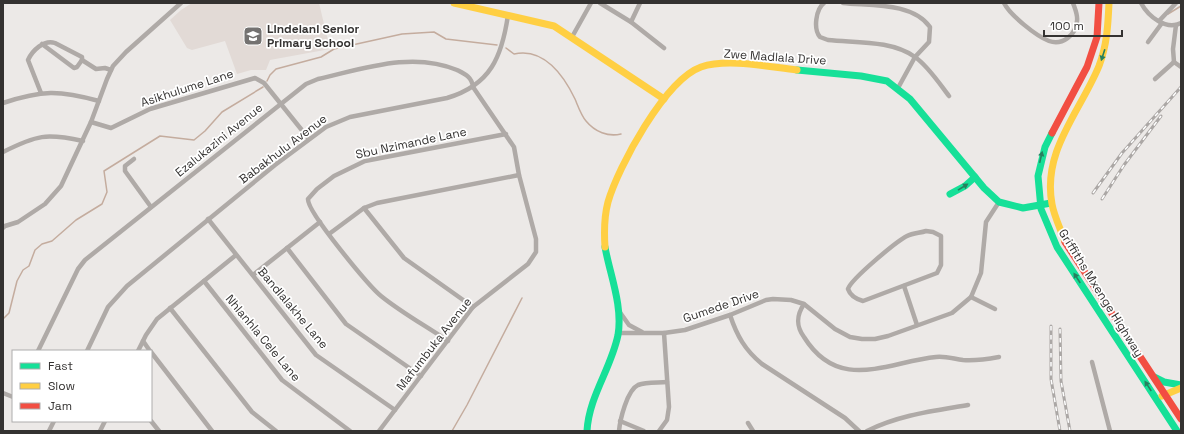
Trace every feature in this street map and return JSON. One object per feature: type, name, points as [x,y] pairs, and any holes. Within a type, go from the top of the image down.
[{"type":"street","points":[[4,227],[18,222],[51,198],[67,178],[111,70],[126,52],[181,3]]},
{"type":"street","points":[[454,3],[554,26],[664,99]]},
{"type":"street","points":[[572,37],[591,3]]},
{"type":"street","points":[[600,3],[632,22],[664,48]]},
{"type":"street","points":[[632,22],[640,3]]},
{"type":"street","points":[[824,3],[820,7],[818,14],[817,31],[820,38],[894,47],[915,57],[949,96]]},
{"type":"street","points":[[843,3],[898,9],[922,18],[930,26],[930,38],[915,57],[898,88]]},
{"type":"street","points":[[1004,3],[1012,14],[1042,37],[1056,42],[1064,41],[1075,30],[1078,21],[1073,3]]},
{"type":"street","name":"Griffiths Mxenge Highway","points":[[1099,3],[1099,33],[1091,61],[1057,120],[1042,154],[1038,189],[1040,206],[1050,236],[1176,431]]},
{"type":"street","name":"Griffiths Mxenge Highway","points":[[1109,3],[1110,24],[1104,55],[1090,86],[1065,126],[1054,155],[1050,171],[1051,203],[1054,215],[1065,241],[1181,419]]},
{"type":"street","points":[[1141,3],[1161,22],[1176,25],[1181,23]]},
{"type":"street","points":[[1148,42],[1176,3]]},
{"type":"street","name":"Babakhulu Avenue","points":[[87,350],[108,307],[118,295],[208,219],[326,127],[342,119],[447,98],[473,87],[496,63],[504,40],[508,15]]},
{"type":"street","points":[[1174,62],[1172,48],[1176,25]]},
{"type":"street","points":[[41,92],[28,60],[42,44],[50,41],[82,57],[82,60],[96,69],[105,68],[111,70]]},
{"type":"street","points":[[42,44],[70,67],[77,67],[82,60]]},
{"type":"street","name":"Ezalukazini Avenue","points":[[38,350],[81,265],[151,207],[311,81],[401,61],[432,63],[453,68],[469,77],[473,87]]},
{"type":"street","points":[[1174,62],[1181,66]]},
{"type":"street","points":[[1155,80],[1174,62]]},
{"type":"street","name":"Zwe Madlala Drive","points":[[587,431],[588,414],[592,400],[612,354],[618,333],[618,310],[605,255],[605,218],[611,193],[619,171],[664,99],[679,81],[698,68],[720,64],[876,77],[887,81],[898,88],[920,111],[988,193],[999,202],[1023,208],[1051,203]]},
{"type":"street","name":"Asikhulume Lane","points":[[91,122],[111,128],[150,109],[251,78],[261,80],[282,103],[309,139]]},
{"type":"street","name":"Mafumbuka Avenue","points":[[379,431],[473,307],[528,264],[536,252],[536,239],[519,175],[516,152],[506,134],[473,87]]},
{"type":"street","points":[[3,103],[41,92],[68,93],[99,101]]},
{"type":"street","name":"Sbu Nzimande Lane","points":[[320,222],[309,206],[308,199],[317,188],[334,176],[365,161],[506,134]]},
{"type":"street","points":[[3,152],[26,140],[43,136],[64,137],[83,141]]},
{"type":"street","points":[[134,159],[126,166],[125,171],[151,207]]},
{"type":"street","points":[[329,234],[364,208],[377,203],[519,175]]},
{"type":"street","points":[[950,194],[965,186],[975,177]]},
{"type":"street","name":"Gumede Drive","points":[[618,333],[664,333],[685,330],[730,315],[766,300],[791,300],[804,304],[838,331],[862,339],[875,339],[952,313],[970,297],[981,273],[986,222],[999,202]]},
{"type":"street","points":[[364,208],[396,249],[409,262],[473,307]]},
{"type":"street","name":"Bandlalakhe Lane","points":[[208,219],[316,354],[395,410]]},
{"type":"street","points":[[252,275],[320,222],[359,273],[382,296],[448,341]]},
{"type":"street","points":[[926,232],[938,233],[942,241],[941,265],[938,274],[904,286],[863,301],[853,296],[848,289],[853,280],[908,235],[926,232]]},
{"type":"street","points":[[287,248],[346,324],[421,376]]},
{"type":"street","points":[[138,350],[153,322],[236,255]]},
{"type":"street","name":"Nhlanhla Cele Lane","points":[[204,281],[282,380],[350,431]]},
{"type":"street","points":[[904,286],[917,325]]},
{"type":"street","points":[[970,297],[995,309]]},
{"type":"street","points":[[804,304],[800,310],[798,324],[799,330],[806,341],[818,355],[834,365],[848,369],[876,370],[939,356],[973,360],[1000,357]]},
{"type":"street","points":[[170,308],[252,412],[276,431]]},
{"type":"street","points":[[618,310],[630,325],[644,333]]},
{"type":"street","points":[[730,315],[737,336],[751,355],[762,364],[845,418],[859,431]]},
{"type":"street","points":[[659,431],[664,426],[669,413],[664,333]]},
{"type":"street","points":[[143,341],[150,350]]},
{"type":"street","points":[[152,352],[212,431]]},
{"type":"street","points":[[1092,362],[1110,431]]},
{"type":"street","points":[[1153,376],[1164,382],[1181,385]]},
{"type":"street","points":[[619,431],[620,421],[628,398],[636,386],[667,382]]},
{"type":"street","points":[[1156,399],[1181,388]]},
{"type":"street","points":[[867,431],[886,422],[904,416],[968,404]]},
{"type":"street","points":[[620,421],[644,431]]},
{"type":"street","points":[[152,422],[159,431]]},
{"type":"street","points":[[748,423],[753,431]]},
{"type":"shaded area","name":"Lindelani Senior Primary School","points":[[192,3],[319,3],[330,49],[270,60],[266,70],[251,70],[237,74],[225,41],[192,50],[187,48],[170,20]]},
{"type":"waterway","points":[[1168,14],[1181,6]]},
{"type":"waterway","points":[[267,81],[276,69],[321,57],[334,49],[402,34],[434,32],[446,39],[497,45]]},
{"type":"waterway","points":[[506,48],[514,54],[525,53],[544,59],[552,65],[565,81],[583,116],[593,128],[602,133],[611,135],[621,134]]},
{"type":"waterway","points":[[3,319],[9,313],[17,281],[23,270],[29,266],[35,250],[42,244],[52,241],[76,220],[102,204],[107,192],[104,171],[160,136],[194,140],[205,131],[222,112],[263,87]]},
{"type":"waterway","points":[[452,431],[522,298]]},
{"type":"railway","points":[[1093,193],[1122,153],[1181,87]]},
{"type":"railway","points":[[1102,199],[1124,165],[1161,116]]},
{"type":"railway","points":[[1051,326],[1051,379],[1060,431]]},
{"type":"railway","points":[[1060,329],[1061,381],[1070,431]]},
{"type":"traffic: fast","points":[[797,70],[861,76],[887,81],[910,99],[984,188],[999,202],[1023,208],[1051,203]]},
{"type":"traffic: fast","points":[[1052,133],[1045,147],[1038,176],[1041,209],[1057,247],[1177,431]]},
{"type":"traffic: fast","points":[[950,194],[965,186],[975,177]]},
{"type":"traffic: fast","points":[[587,431],[592,406],[615,347],[618,335],[619,313],[605,247]]},
{"type":"traffic: fast","points":[[1154,377],[1164,382],[1181,385]]},
{"type":"traffic: slow","points":[[454,3],[554,26],[664,99]]},
{"type":"traffic: slow","points":[[1065,242],[1052,204],[1050,185],[1052,167],[1057,149],[1091,83],[1102,58],[1108,27],[1109,3]]},
{"type":"traffic: slow","points":[[605,247],[604,236],[608,202],[613,187],[632,147],[658,106],[687,75],[701,67],[723,63],[749,64],[797,70]]},
{"type":"traffic: slow","points":[[1162,396],[1181,388]]},
{"type":"traffic: jam","points":[[1052,133],[1087,67],[1097,37],[1099,3]]},
{"type":"traffic: jam","points":[[1065,242],[1181,419]]},
{"type":"place","name":"Lindelani Senior Primary School","points":[[253,36]]}]
